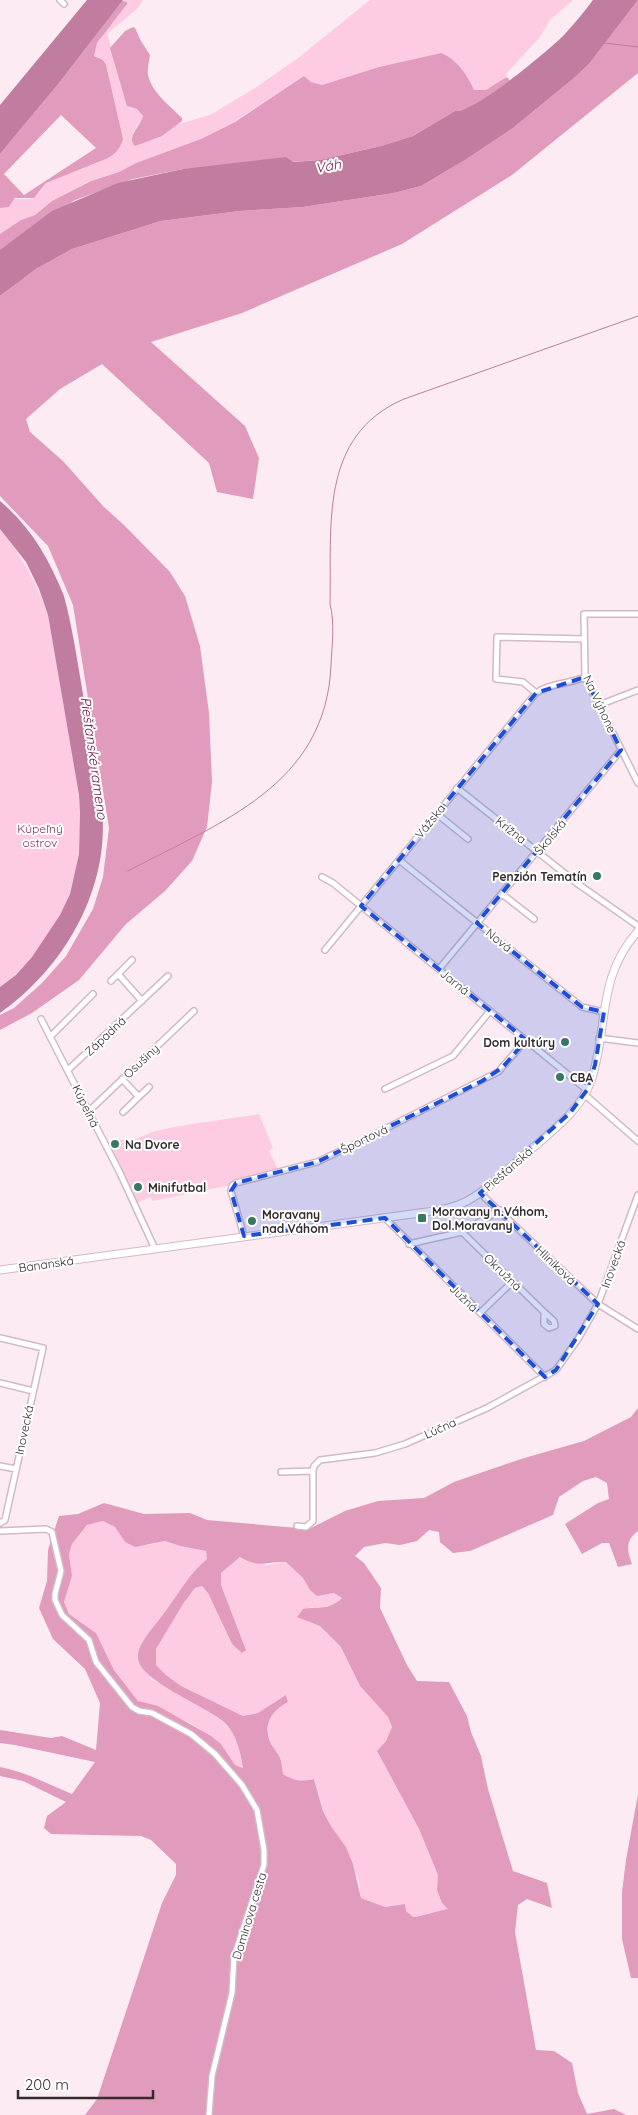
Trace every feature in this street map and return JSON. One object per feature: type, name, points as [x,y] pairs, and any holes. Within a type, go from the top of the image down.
[{"type":"main road","name":"Piešťanská","points":[[92,1258],[384,1218],[460,1205],[480,1193],[564,1120],[585,1092],[592,1076],[604,1012],[616,964],[625,946],[638,932]]},
{"type":"main road","name":"Bananská","points":[[0,1270],[92,1258]]},
{"type":"street","name":"Na Výhone","points":[[638,614],[584,614],[584,639],[585,677],[638,783]]},
{"type":"street","points":[[536,693],[523,682],[496,679],[497,637],[584,639]]},
{"type":"street","name":"Vážska","points":[[325,950],[536,693],[548,687],[585,677]]},
{"type":"street","points":[[598,705],[638,690]]},
{"type":"street","name":"Školská","points":[[439,970],[621,750]]},
{"type":"street","name":"Krížna","points":[[458,788],[578,884],[638,926]]},
{"type":"street","points":[[437,814],[468,839]]},
{"type":"street","name":"Nová","points":[[399,860],[582,1007],[604,1012]]},
{"type":"street","name":"Jarná","points":[[322,877],[328,879],[526,1040],[585,1092]]},
{"type":"street","points":[[502,894],[534,919]]},
{"type":"street","points":[[112,980],[132,960]]},
{"type":"street","points":[[118,974],[142,1001]]},
{"type":"street","name":"Západná","points":[[68,1070],[168,976]]},
{"type":"street","points":[[51,1036],[93,994]]},
{"type":"street","points":[[76,1011],[81,1017]]},
{"type":"street","name":"Osušiny","points":[[88,1111],[194,1011]]},
{"type":"street","points":[[385,1089],[453,1056],[490,1011]]},
{"type":"street","name":"Kúpeľná","points":[[41,1019],[68,1070],[155,1249]]},
{"type":"street","points":[[599,1038],[638,1043]]},
{"type":"street","name":"Športová","points":[[244,1236],[231,1191],[232,1186],[236,1183],[317,1162],[349,1147],[498,1072],[526,1040]]},
{"type":"street","points":[[122,1079],[138,1096]]},
{"type":"street","name":"Osušiny","points":[[123,1112],[148,1087]]},
{"type":"street","points":[[585,1092],[638,1141]]},
{"type":"street","name":"Hliníková","points":[[480,1193],[598,1304],[638,1327]]},
{"type":"street","name":"Inovecká","points":[[598,1304],[638,1195]]},
{"type":"street","points":[[409,1244],[462,1232],[500,1210]]},
{"type":"street","name":"Južná","points":[[384,1218],[545,1377]]},
{"type":"street","name":"Okružná","points":[[462,1232],[544,1312]]},
{"type":"street","points":[[480,1313],[512,1282]]},
{"type":"street","name":"Lúčna","points":[[313,1471],[314,1466],[323,1459],[375,1453],[405,1444],[487,1408],[545,1377],[556,1370],[578,1339],[598,1304]]},
{"type":"street","name":"Inovecká","points":[[0,1338],[43,1348],[5,1520],[0,1523]]},
{"type":"street","points":[[0,1383],[33,1391]]},
{"type":"street","name":"Inovecká","points":[[0,1466],[16,1469]]},
{"type":"street","points":[[281,1472],[313,1471],[313,1521],[306,1527],[297,1526]]},
{"type":"street","name":"Dominova cesta","points":[[0,1531],[46,1529],[52,1532],[61,1570],[55,1600],[62,1615],[89,1640],[96,1662],[117,1690],[135,1709],[152,1713],[187,1731],[215,1754],[242,1785],[257,1810],[264,1850],[264,1865],[234,1957],[232,1993],[212,2076],[209,2115]]},
{"type":"highlighted area","points":[[585,677],[621,750],[477,923],[582,1007],[604,1012],[595,1065],[587,1090],[570,1113],[480,1193],[598,1304],[556,1370],[545,1377],[385,1218],[244,1236],[231,1191],[236,1183],[317,1162],[482,1081],[503,1067],[526,1040],[361,906],[536,693]]},
{"type":"green space","points":[[123,0],[143,0],[137,9],[107,34],[130,108],[137,109],[143,116],[133,133],[162,136],[175,125],[210,115],[255,88],[298,58],[370,0],[573,0],[550,20],[540,37],[506,74],[508,78],[486,90],[473,90],[441,53],[379,67],[322,85],[311,82],[304,76],[234,122],[201,139],[136,163],[119,172],[90,181],[52,201],[35,215],[21,220],[0,234],[0,208],[9,207],[15,199],[30,199],[40,192],[46,183],[84,167],[123,139],[98,57],[94,56],[97,43],[125,1]]},
{"type":"green space","name":"Kúpeľný ostrov","points":[[0,529],[28,570],[39,591],[48,615],[79,795],[80,813],[79,854],[70,894],[60,915],[32,957],[16,975],[0,987]]},
{"type":"green space","points":[[259,1114],[273,1148],[269,1151],[278,1169],[233,1181],[226,1186],[153,1201],[150,1197],[137,1203],[108,1147],[108,1144],[119,1139],[129,1140],[169,1128]]},
{"type":"green space","points":[[103,1521],[115,1527],[125,1542],[149,1545],[165,1541],[206,1551],[207,1559],[185,1583],[142,1645],[151,1679],[196,1703],[228,1727],[234,1735],[240,1751],[243,1768],[235,1765],[221,1744],[190,1723],[138,1701],[114,1670],[96,1633],[69,1614],[64,1602],[72,1576],[69,1554],[72,1544],[87,1525]]},
{"type":"green space","points":[[240,1557],[266,1565],[286,1562],[303,1578],[310,1590],[327,1594],[334,1593],[342,1598],[328,1606],[321,1608],[312,1607],[298,1617],[320,1626],[341,1647],[360,1686],[388,1717],[392,1727],[386,1741],[377,1751],[419,1829],[438,1875],[437,1890],[449,1909],[412,1917],[406,1911],[405,1904],[385,1907],[361,1898],[359,1881],[346,1847],[331,1826],[323,1810],[315,1780],[298,1780],[283,1774],[280,1758],[268,1737],[267,1731],[270,1719],[277,1710],[288,1702],[287,1695],[258,1713],[243,1716],[181,1686],[156,1665],[156,1649],[183,1604],[195,1588],[202,1586],[208,1593],[232,1644],[246,1650],[221,1585],[221,1573]]},
{"type":"shaded area","points":[[638,0],[638,73],[512,175],[402,244],[242,313],[151,342],[245,426],[259,458],[253,499],[217,492],[209,463],[102,364],[60,389],[26,419],[30,432],[63,461],[103,506],[170,572],[185,596],[200,646],[209,713],[212,782],[207,827],[192,861],[165,891],[126,924],[79,980],[32,1013],[0,1030],[0,1015],[14,1008],[42,983],[66,956],[93,909],[103,877],[109,828],[73,605],[48,546],[0,496],[0,296],[36,269],[72,249],[161,221],[240,211],[303,207],[394,193],[421,186],[513,128],[574,78],[589,64]]},
{"type":"shaded area","points":[[122,1],[127,2],[97,43],[94,56],[103,60],[106,65],[123,139],[119,148],[108,158],[46,183],[34,198],[15,198],[9,207],[0,208],[0,154],[59,83]],"holes":[[[61,115],[96,148],[24,195],[4,174]]]},
{"type":"shaded area","points":[[133,27],[150,55],[148,73],[153,88],[182,118],[182,121],[162,136],[135,146],[132,139],[133,135],[143,116],[137,109],[127,106],[110,48],[125,31]]},
{"type":"shaded area","points":[[441,53],[452,59],[461,68],[474,90],[486,90],[505,78],[508,78],[510,81],[483,100],[461,111],[455,111],[413,136],[381,146],[320,160],[183,169],[133,179],[75,200],[0,250],[0,234],[21,220],[35,215],[52,201],[91,181],[119,172],[136,163],[201,139],[235,122],[304,76],[311,82],[322,85],[379,67]]},
{"type":"shaded area","points":[[638,1408],[638,1531],[631,1538],[628,1546],[632,1564],[618,1567],[609,1543],[602,1543],[582,1554],[565,1524],[598,1503],[609,1499],[607,1483],[596,1477],[583,1481],[559,1497],[553,1515],[470,1551],[453,1553],[440,1542],[439,1532],[429,1530],[417,1541],[400,1545],[385,1543],[364,1547],[355,1556],[364,1563],[381,1588],[380,1608],[407,1665],[417,1681],[449,1682],[467,1716],[471,1732],[481,1756],[488,1789],[513,1871],[547,1883],[552,1908],[527,1899],[518,1905],[515,1932],[536,2050],[554,2051],[572,2063],[578,2093],[587,2114],[614,2109],[626,2115],[85,2115],[97,2099],[162,1903],[176,1875],[176,1864],[151,1840],[141,1836],[51,1834],[44,1828],[47,1816],[66,1802],[23,1781],[0,1776],[0,1767],[10,1769],[72,1794],[95,1762],[0,1743],[0,1730],[51,1738],[62,1736],[96,1750],[100,1703],[85,1669],[53,1639],[39,1608],[47,1581],[48,1550],[59,1516],[78,1514],[104,1503],[144,1514],[190,1513],[207,1520],[309,1529],[345,1511],[378,1501],[424,1498],[454,1482],[521,1459],[584,1441],[631,1417]],"holes":[[[103,1521],[115,1527],[125,1542],[135,1547],[165,1541],[206,1551],[207,1559],[188,1579],[147,1636],[140,1647],[138,1658],[141,1667],[161,1684],[225,1723],[235,1738],[243,1768],[235,1765],[221,1744],[211,1736],[158,1706],[138,1701],[114,1670],[96,1633],[69,1614],[64,1602],[72,1576],[69,1554],[72,1544],[87,1525]],[[240,1557],[258,1564],[286,1562],[303,1578],[310,1590],[317,1596],[334,1593],[342,1598],[332,1605],[303,1609],[297,1617],[320,1626],[341,1647],[360,1686],[388,1717],[392,1727],[386,1741],[377,1751],[419,1829],[438,1875],[437,1890],[442,1903],[448,1909],[413,1917],[406,1911],[405,1904],[385,1907],[361,1898],[353,1864],[346,1847],[323,1811],[314,1779],[298,1780],[283,1774],[280,1758],[268,1737],[267,1731],[270,1719],[277,1710],[288,1702],[286,1695],[258,1713],[243,1716],[181,1686],[156,1665],[156,1649],[183,1604],[195,1588],[202,1586],[208,1593],[232,1644],[242,1653],[246,1650],[221,1585],[221,1573]]]},
{"type":"shaded area","points":[[638,1794],[638,1978],[631,1978],[622,1939],[622,1892]]},
{"type":"water","points":[[87,0],[123,0],[59,83],[0,154],[0,105]]},
{"type":"water","name":"Váh","points":[[593,0],[638,0],[589,64],[574,78],[513,128],[421,186],[394,193],[303,207],[240,211],[161,221],[72,249],[36,269],[0,296],[0,250],[52,211],[118,183],[183,169],[286,157],[293,162],[320,160],[381,146],[413,136],[455,111],[478,102],[511,80],[564,35]]},
{"type":"water","name":"Piešťanské rameno","points":[[0,501],[21,522],[38,544],[64,596],[74,639],[97,772],[102,809],[103,839],[90,897],[78,924],[63,950],[23,995],[0,1013],[0,987],[16,975],[32,957],[60,915],[70,894],[79,854],[80,813],[79,795],[48,615],[39,589],[26,562],[0,529]]},
{"type":"waterway","points":[[604,43],[638,47]]},
{"type":"waterway","points":[[128,871],[198,835],[262,795],[289,770],[310,741],[325,707],[331,665],[333,627],[330,604],[330,545],[336,487],[343,460],[356,436],[376,415],[404,399],[638,316]]},
{"type":"place","name":"Penzión Tematín","points":[[597,876]]},
{"type":"place","name":"Dom kultúry","points":[[565,1042]]},
{"type":"place","name":"CBA","points":[[560,1077]]},
{"type":"place","name":"Na Dvore","points":[[115,1144]]},
{"type":"place","name":"Minifutbal","points":[[138,1187]]},
{"type":"place","name":"Moravany n.Váhom, Dol.Moravany","points":[[422,1218]]},
{"type":"place","name":"Moravany nad Váhom","points":[[252,1221]]}]
